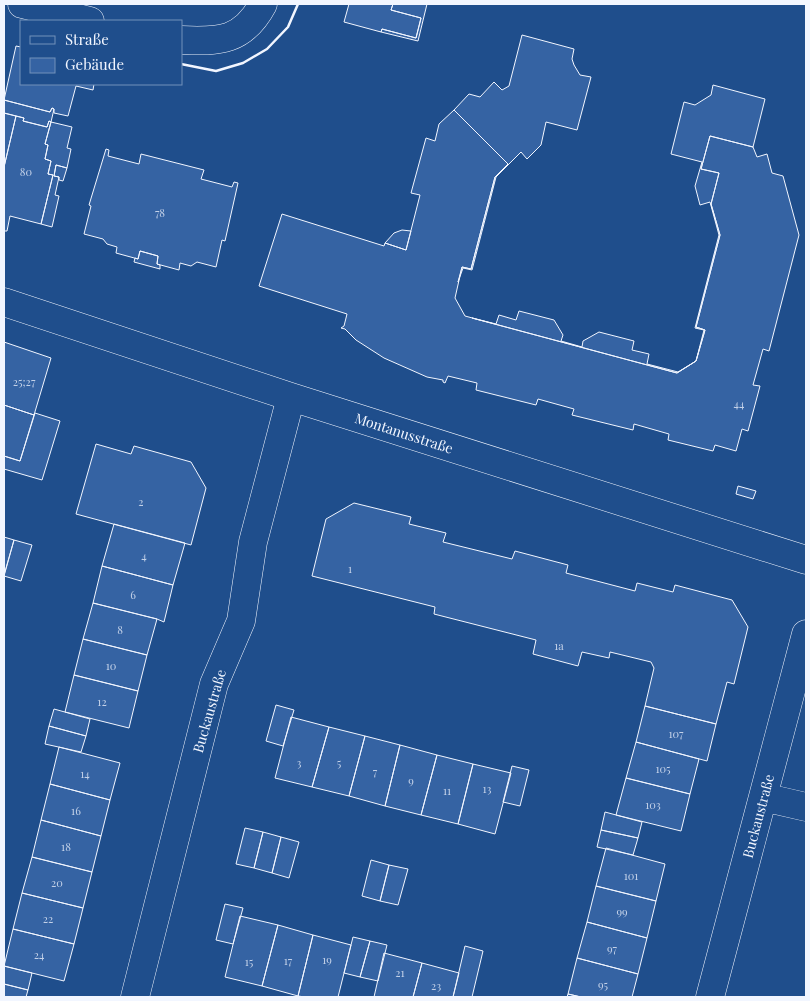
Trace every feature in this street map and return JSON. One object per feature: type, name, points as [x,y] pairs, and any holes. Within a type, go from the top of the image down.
[{"type":"street","points":[[22,4],[86,20]]},
{"type":"street","points":[[182,40],[211,41],[237,34],[251,23],[263,4]]},
{"type":"street","name":"Montanusstraße","points":[[4,302],[291,397],[806,560]]},
{"type":"street","name":"Buckaustraße","points":[[135,997],[214,684],[241,622],[253,542],[291,397]]},
{"type":"street","name":"Buckaustraße","points":[[710,997],[806,634]]},
{"type":"street","points":[[764,797],[806,808]]},
{"type":"building","points":[[349,4],[393,4],[391,10],[421,18],[416,38],[382,29],[381,32],[344,22]]},
{"type":"building","points":[[393,4],[427,4],[418,41],[381,32],[382,29],[416,38],[421,18],[391,10]]},
{"type":"building","points":[[522,35],[574,49],[572,59],[580,75],[591,77],[577,130],[546,122],[541,145],[527,159],[521,152],[496,177],[472,270],[463,268],[458,282],[462,267],[471,269],[495,177],[508,164],[454,110],[469,94],[480,97],[494,82],[502,90],[509,86]]},
{"type":"building","points":[[16,46],[20,47],[20,85],[94,85],[93,90],[76,86],[68,116],[54,113],[52,108],[50,112],[4,100]]},
{"type":"building","points":[[713,85],[765,99],[753,147],[710,136],[701,169],[719,173],[711,204],[720,235],[696,327],[705,330],[696,361],[704,330],[695,328],[719,235],[710,202],[700,205],[695,186],[702,162],[671,154],[684,102],[695,105],[711,95]]},
{"type":"building","points":[[4,100],[50,112],[52,108],[54,109],[51,122],[49,121],[47,127],[23,121],[24,118],[4,113]]},
{"type":"building","points":[[454,110],[508,164],[495,177],[471,269],[462,267],[455,298],[465,316],[677,373],[696,361],[705,330],[696,327],[720,235],[711,204],[719,173],[701,169],[710,136],[753,147],[757,157],[767,154],[772,173],[783,176],[799,235],[769,351],[763,349],[753,385],[760,386],[748,431],[742,429],[736,451],[715,445],[713,451],[668,440],[669,434],[634,424],[633,430],[572,415],[574,409],[538,399],[536,405],[476,390],[477,383],[448,376],[445,383],[443,380],[427,377],[384,358],[356,340],[345,329],[341,328],[344,326],[347,314],[259,286],[282,214],[384,246],[385,243],[406,250],[420,195],[411,193],[426,138],[435,141],[439,124]]},
{"type":"building","points":[[4,113],[16,116],[4,167]]},
{"type":"building","points":[[16,116],[24,118],[23,121],[47,127],[49,121],[51,122],[45,144],[48,145],[45,159],[51,161],[48,174],[53,175],[41,224],[10,216],[7,231],[4,231],[4,167]]},
{"type":"building","points":[[51,122],[72,127],[67,148],[71,149],[67,168],[56,165],[54,176],[59,177],[55,195],[59,196],[52,227],[41,224],[53,175],[48,174],[51,161],[45,159],[48,145],[45,144]]},
{"type":"building","points":[[106,149],[109,150],[108,156],[139,164],[141,154],[204,170],[201,179],[232,187],[234,182],[238,183],[225,241],[222,240],[216,267],[197,262],[191,266],[180,263],[179,270],[157,264],[158,256],[140,251],[138,259],[116,253],[117,247],[107,244],[103,239],[84,234],[91,206],[89,205]]},
{"type":"building","points":[[56,165],[67,168],[63,181],[59,180],[59,177],[54,176]]},
{"type":"building","points":[[402,230],[411,231],[406,250],[385,243],[394,233]]},
{"type":"building","points":[[140,251],[158,256],[157,264],[160,265],[160,269],[134,262],[135,258],[138,259]]},
{"type":"building","points":[[519,311],[554,320],[563,335],[561,341],[582,347],[583,341],[599,332],[634,341],[632,350],[649,354],[647,364],[678,372],[696,361],[677,373],[472,318],[496,324],[499,315],[516,320]]},
{"type":"building","points":[[4,342],[51,358],[34,415],[4,405]]},
{"type":"building","points":[[4,405],[34,415],[20,461],[4,456]]},
{"type":"building","points":[[35,413],[60,421],[42,480],[4,469],[4,456],[20,461]]},
{"type":"building","points":[[96,444],[131,454],[134,446],[191,462],[206,488],[191,545],[76,514]]},
{"type":"building","points":[[738,486],[756,491],[753,499],[736,494]]},
{"type":"building","points":[[354,503],[411,517],[409,524],[446,533],[443,542],[512,559],[515,551],[568,565],[566,573],[635,591],[637,583],[673,592],[675,585],[732,600],[748,627],[734,684],[727,682],[716,724],[645,706],[654,668],[651,662],[610,652],[609,658],[582,652],[578,666],[533,654],[536,640],[434,614],[435,607],[312,576],[326,519]]},
{"type":"building","points":[[114,524],[185,543],[173,585],[102,566]]},
{"type":"building","points":[[4,537],[14,540],[4,575]]},
{"type":"building","points":[[14,540],[32,545],[21,581],[4,576]]},
{"type":"building","points":[[102,566],[173,585],[164,622],[93,603]]},
{"type":"building","points":[[93,603],[157,619],[147,655],[83,639]]},
{"type":"building","points":[[83,639],[147,655],[138,691],[74,675]]},
{"type":"building","points":[[74,675],[138,691],[129,728],[65,712]]},
{"type":"building","points":[[276,705],[294,710],[283,746],[266,741]]},
{"type":"building","points":[[645,706],[716,724],[707,761],[636,742]]},
{"type":"building","points":[[54,709],[90,719],[86,736],[49,726]]},
{"type":"building","points":[[291,717],[329,727],[312,787],[275,778]]},
{"type":"building","points":[[49,726],[86,736],[81,752],[45,744]]},
{"type":"building","points":[[329,727],[365,736],[349,796],[312,787]]},
{"type":"building","points":[[365,736],[400,745],[385,806],[349,796]]},
{"type":"building","points":[[636,742],[699,759],[690,794],[626,778]]},
{"type":"building","points":[[400,745],[437,755],[421,815],[385,806]]},
{"type":"building","points":[[59,747],[120,763],[110,800],[50,784]]},
{"type":"building","points":[[437,755],[473,764],[458,824],[421,815]]},
{"type":"building","points":[[473,764],[511,773],[495,834],[458,824]]},
{"type":"building","points":[[512,766],[529,770],[520,806],[503,802]]},
{"type":"building","points":[[626,778],[690,794],[681,831],[616,815]]},
{"type":"building","points":[[50,784],[110,800],[101,836],[41,820]]},
{"type":"building","points":[[605,812],[642,822],[638,838],[601,830]]},
{"type":"building","points":[[41,820],[101,836],[92,872],[32,857]]},
{"type":"building","points":[[245,828],[263,832],[254,868],[236,864]]},
{"type":"building","points":[[601,830],[638,838],[633,855],[597,847]]},
{"type":"building","points":[[263,832],[281,837],[272,873],[254,868]]},
{"type":"building","points":[[281,837],[299,842],[289,878],[272,873]]},
{"type":"building","points":[[606,848],[665,864],[656,901],[596,886]]},
{"type":"building","points":[[32,857],[92,872],[83,908],[22,893]]},
{"type":"building","points":[[371,860],[389,865],[380,901],[362,896]]},
{"type":"building","points":[[389,865],[408,869],[398,905],[380,901]]},
{"type":"building","points":[[596,886],[656,901],[647,938],[587,922]]},
{"type":"building","points":[[22,893],[83,908],[74,944],[13,929]]},
{"type":"building","points":[[225,904],[243,908],[233,944],[216,940]]},
{"type":"building","points":[[240,916],[278,925],[262,986],[225,977]]},
{"type":"building","points":[[587,922],[647,938],[638,974],[577,958]]},
{"type":"building","points":[[278,925],[313,935],[298,996],[262,986]]},
{"type":"building","points":[[13,929],[74,944],[64,981],[4,966]]},
{"type":"building","points":[[313,935],[351,945],[338,997],[298,996]]},
{"type":"building","points":[[353,937],[370,941],[360,977],[344,973]]},
{"type":"building","points":[[370,941],[387,945],[378,981],[360,977]]},
{"type":"building","points":[[465,946],[483,951],[472,997],[453,997]]},
{"type":"building","points":[[384,953],[422,963],[413,997],[374,997]]},
{"type":"building","points":[[577,958],[638,974],[632,997],[581,997],[568,994]]},
{"type":"building","points":[[422,963],[459,973],[453,997],[413,997]]},
{"type":"building","points":[[4,966],[32,973],[28,990],[4,984]]},
{"type":"building","points":[[4,984],[28,990],[26,997],[4,997]]},
{"type":"building","points":[[568,994],[581,997],[567,997]]},
{"type":"wall","points":[[182,64],[216,71],[243,63],[267,49],[288,27],[298,4]]}]
